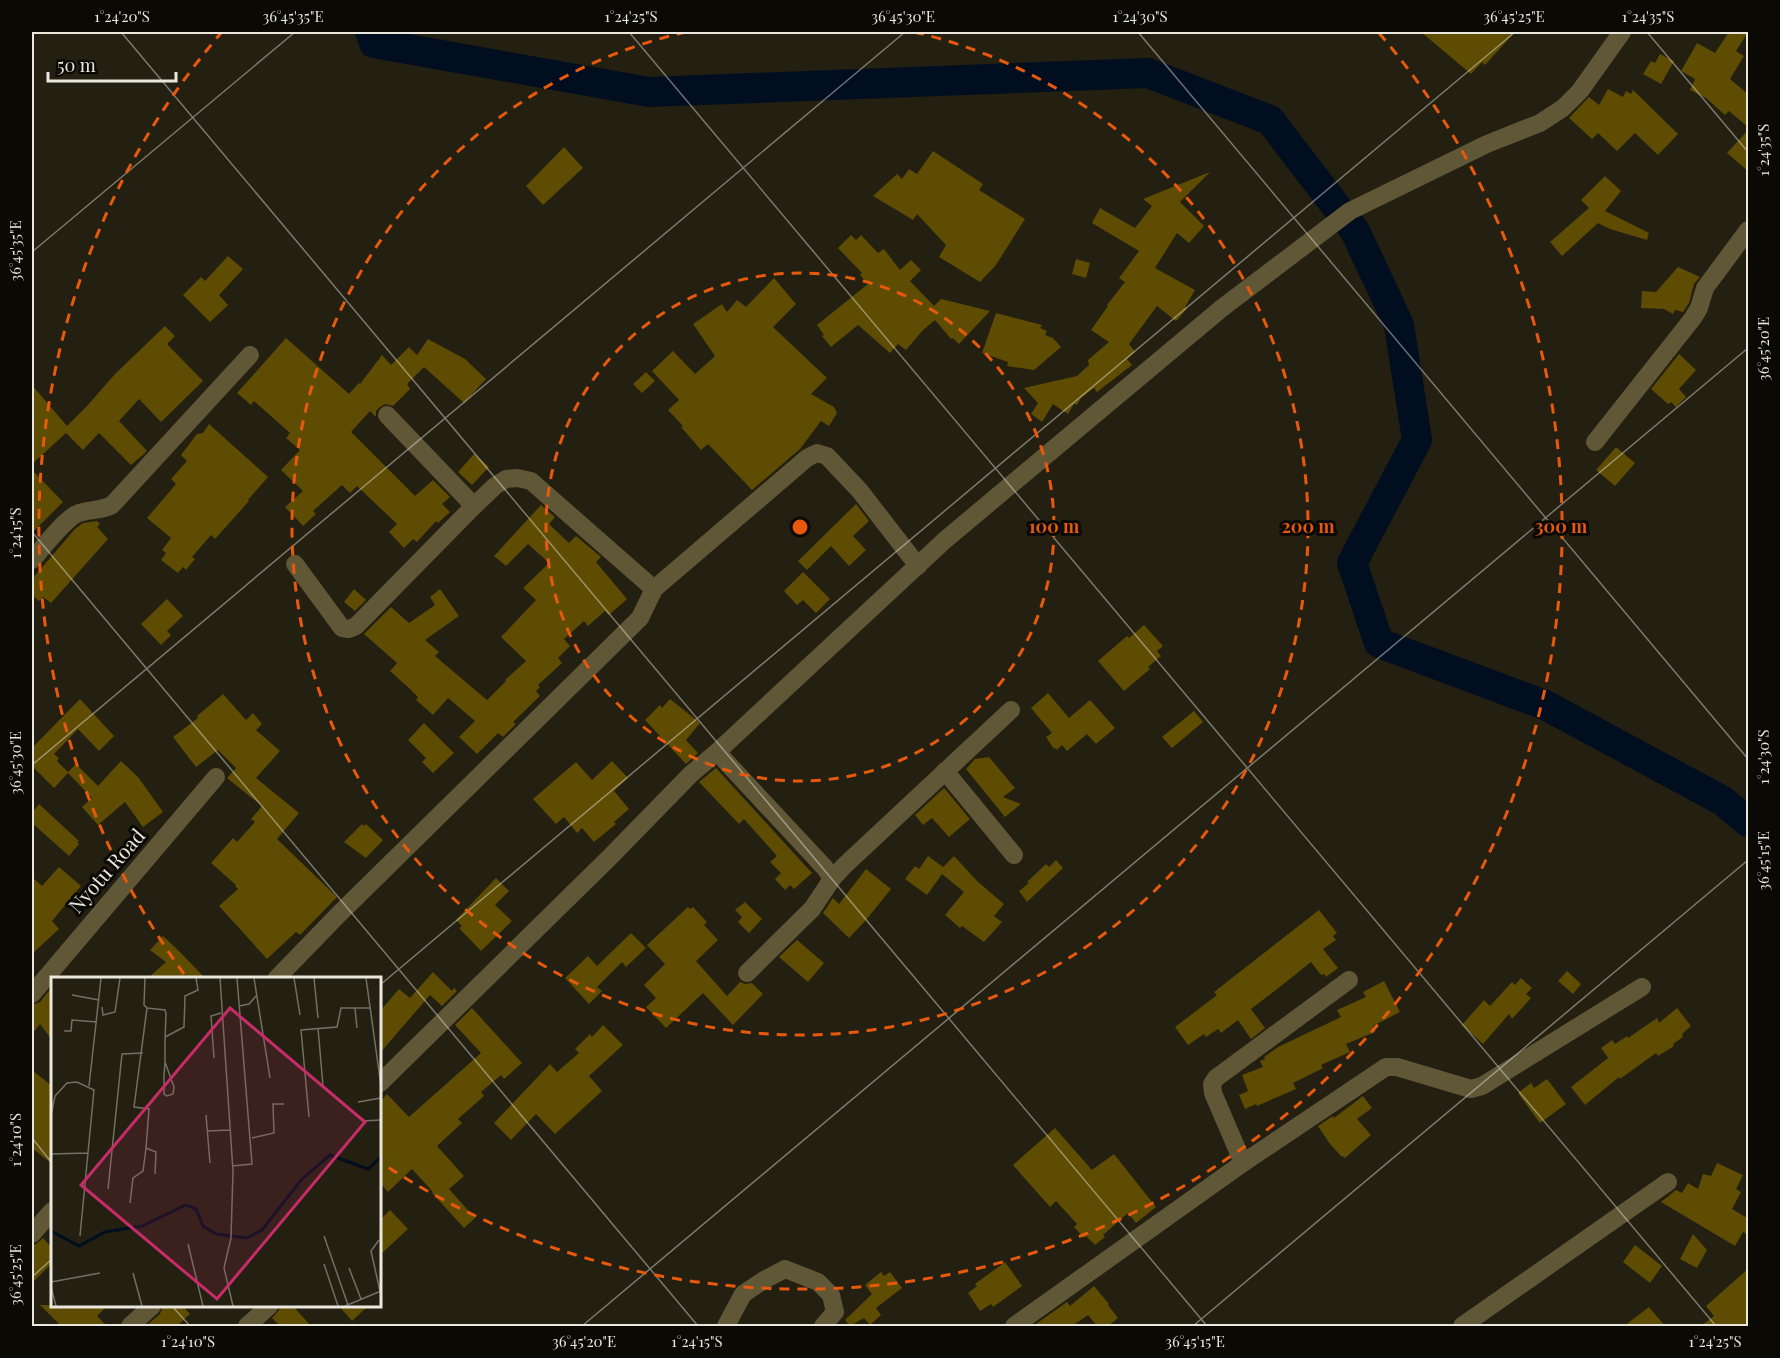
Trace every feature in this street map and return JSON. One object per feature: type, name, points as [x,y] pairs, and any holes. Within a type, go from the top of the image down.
[{"type":"street","points":[[381,1082],[691,774],[945,540],[1222,308],[1350,211],[1487,144],[1540,123],[1563,108],[1580,91],[1622,32]]},
{"type":"street","points":[[1595,442],[1693,318],[1699,308],[1705,288],[1749,230]]},
{"type":"street","points":[[32,560],[78,513],[102,510],[112,505],[250,355]]},
{"type":"street","points":[[387,415],[474,506]]},
{"type":"street","points":[[278,977],[640,618],[654,589],[807,458],[817,453],[826,456],[860,491],[918,566]]},
{"type":"street","points":[[295,564],[342,628],[349,629],[356,626],[495,486],[506,479],[517,478],[531,481],[654,589]]},
{"type":"street","points":[[747,973],[812,909],[832,879],[1011,710]]},
{"type":"street","points":[[717,752],[825,868],[832,879]]},
{"type":"street","points":[[945,771],[1014,855]]},
{"type":"street","name":"Nyotu Road","points":[[32,994],[216,777]]},
{"type":"street","points":[[1243,1163],[1213,1093],[1212,1083],[1349,980]]},
{"type":"street","points":[[1014,1326],[1243,1163],[1386,1066],[1397,1067],[1471,1089],[1482,1086],[1642,987]]},
{"type":"street","points":[[1462,1326],[1668,1182]]},
{"type":"street","points":[[32,1233],[51,1212]]},
{"type":"street","points":[[726,1326],[743,1294],[785,1269],[818,1282],[831,1295],[836,1312],[823,1326]]},
{"type":"street","points":[[130,1326],[150,1307]]},
{"type":"street","points":[[247,1326],[267,1307]]},
{"type":"building","points":[[1421,32],[1515,32],[1485,65],[1482,62],[1471,74]]},
{"type":"building","points":[[1729,32],[1748,32],[1736,51],[1744,56],[1730,79],[1749,95],[1749,128],[1729,111],[1725,115],[1706,98],[1690,90],[1695,79],[1681,71],[1697,43],[1715,53]]},
{"type":"building","points":[[1660,54],[1674,61],[1661,84],[1643,74],[1651,61],[1655,63]]},
{"type":"building","points":[[1608,89],[1623,97],[1626,91],[1631,94],[1633,90],[1678,134],[1658,155],[1635,133],[1617,151],[1598,133],[1592,139],[1569,118],[1589,97],[1599,105]]},
{"type":"building","points":[[1749,129],[1749,172],[1727,153]]},
{"type":"building","points":[[564,147],[583,168],[543,205],[526,186]]},
{"type":"building","points":[[933,151],[983,184],[979,190],[1025,219],[996,265],[980,282],[939,257],[946,245],[917,214],[913,220],[873,196],[897,174],[902,179],[909,169],[917,174]]},
{"type":"building","points":[[1210,172],[1180,202],[1204,226],[1189,243],[1177,233],[1155,268],[1195,290],[1185,307],[1187,308],[1176,321],[1157,306],[1129,344],[1135,352],[1127,359],[1132,365],[1097,392],[1094,388],[1081,398],[1077,405],[1074,404],[1068,414],[1053,404],[1042,422],[1031,414],[1038,403],[1024,388],[1077,376],[1089,365],[1088,360],[1109,342],[1091,330],[1125,282],[1119,278],[1139,251],[1092,223],[1100,208],[1135,228],[1152,206],[1143,199]]},
{"type":"building","points":[[1605,176],[1621,191],[1605,211],[1649,233],[1647,240],[1598,223],[1562,256],[1550,242],[1589,208],[1581,200]]},
{"type":"building","points":[[851,235],[856,240],[861,235],[878,253],[884,249],[900,270],[911,260],[921,270],[910,281],[934,306],[941,299],[990,311],[959,344],[953,338],[951,339],[935,320],[906,350],[898,344],[890,353],[858,325],[831,347],[817,325],[868,284],[860,275],[862,273],[838,248]]},
{"type":"building","points":[[228,256],[243,269],[219,295],[228,305],[210,322],[183,295],[201,277],[205,281]]},
{"type":"building","points":[[1076,259],[1090,263],[1086,278],[1072,274]]},
{"type":"building","points":[[1678,267],[1700,277],[1694,284],[1689,303],[1683,312],[1675,310],[1673,314],[1664,309],[1641,308],[1642,291],[1656,292]]},
{"type":"building","points":[[774,278],[796,304],[773,327],[827,378],[811,394],[834,407],[837,413],[829,426],[821,421],[800,449],[752,490],[708,444],[701,450],[681,427],[683,426],[668,410],[679,400],[652,371],[673,351],[695,374],[715,356],[693,324],[722,304],[727,312],[737,300],[746,307]]},
{"type":"building","points":[[996,313],[1042,325],[1040,328],[1047,331],[1045,335],[1053,338],[1061,347],[1034,370],[1007,366],[1008,362],[982,353]]},
{"type":"building","points":[[165,326],[175,336],[167,344],[203,381],[161,422],[139,399],[119,421],[147,451],[131,465],[99,433],[83,450],[66,433],[32,464],[32,385],[67,426],[115,374]]},
{"type":"building","points":[[286,338],[349,394],[360,384],[382,355],[391,365],[409,347],[417,355],[428,339],[465,359],[486,379],[464,403],[424,367],[407,384],[410,389],[393,406],[385,404],[380,407],[376,411],[376,417],[370,411],[351,432],[415,496],[433,480],[450,497],[442,504],[450,512],[438,523],[436,521],[417,542],[413,539],[404,548],[389,532],[397,524],[357,486],[350,493],[342,485],[313,511],[316,514],[303,526],[285,507],[303,491],[281,470],[300,450],[286,438],[290,433],[254,401],[251,405],[237,393]]},
{"type":"building","points":[[1679,354],[1696,370],[1679,389],[1686,397],[1676,407],[1671,402],[1668,404],[1651,389]]},
{"type":"building","points":[[646,372],[655,381],[642,393],[633,384]]},
{"type":"building","points":[[209,424],[268,477],[215,539],[211,535],[192,557],[195,559],[186,570],[183,567],[178,573],[161,560],[166,553],[162,550],[171,538],[147,518],[176,484],[171,479],[187,461],[181,455],[197,434],[203,433]]},
{"type":"building","points":[[1616,447],[1635,463],[1615,486],[1596,470]]},
{"type":"building","points":[[474,454],[489,467],[472,485],[458,472]]},
{"type":"building","points":[[32,470],[63,502],[32,533]]},
{"type":"building","points":[[856,504],[869,521],[853,536],[866,550],[849,566],[831,546],[807,570],[798,561]]},
{"type":"building","points":[[541,505],[555,517],[549,524],[569,543],[576,536],[601,557],[596,562],[627,599],[609,615],[605,611],[588,626],[584,621],[564,639],[570,646],[558,658],[562,663],[538,685],[540,687],[536,691],[540,696],[513,722],[516,724],[503,737],[498,733],[477,754],[459,737],[475,721],[448,698],[433,715],[416,700],[418,697],[390,671],[397,663],[364,634],[391,607],[409,623],[435,605],[430,597],[440,589],[459,616],[425,640],[439,652],[435,656],[487,700],[526,661],[501,637],[536,600],[523,588],[549,563],[528,544],[506,566],[494,556]]},
{"type":"building","points":[[97,521],[100,524],[97,527],[108,539],[51,603],[43,597],[39,601],[32,595],[32,579],[75,529],[83,523]]},
{"type":"building","points":[[803,572],[830,599],[816,613],[803,600],[797,605],[784,591]]},
{"type":"building","points":[[354,589],[366,600],[355,611],[344,602]]},
{"type":"building","points":[[167,599],[183,616],[167,631],[171,635],[161,645],[141,624]]},
{"type":"building","points":[[1144,625],[1163,646],[1157,651],[1161,656],[1148,667],[1150,669],[1124,691],[1098,661],[1127,636],[1129,638]]},
{"type":"building","points":[[1048,693],[1069,718],[1090,700],[1115,728],[1096,744],[1087,734],[1067,751],[1062,745],[1057,750],[1054,749],[1046,737],[1052,733],[1031,708]]},
{"type":"building","points":[[223,694],[246,720],[253,713],[262,724],[256,730],[280,751],[256,778],[299,813],[277,839],[337,897],[300,935],[296,932],[267,959],[219,906],[238,889],[211,863],[233,838],[237,842],[255,822],[251,819],[262,806],[227,778],[236,768],[218,750],[196,767],[173,737],[198,718],[197,716]]},
{"type":"building","points":[[80,699],[114,736],[99,751],[78,729],[54,754],[59,758],[57,761],[68,772],[76,764],[98,786],[121,761],[138,777],[163,812],[143,827],[125,802],[98,825],[82,807],[92,798],[68,773],[54,788],[32,766],[32,748]]},
{"type":"building","points":[[670,699],[700,723],[686,740],[698,753],[686,764],[645,720],[660,705],[662,708]]},
{"type":"building","points":[[1194,711],[1203,722],[1172,748],[1162,737]]},
{"type":"building","points":[[424,723],[454,753],[433,773],[422,762],[426,758],[408,740]]},
{"type":"building","points":[[989,757],[1015,788],[1003,797],[1021,804],[1005,817],[966,769],[975,759]]},
{"type":"building","points":[[612,761],[628,778],[614,791],[629,809],[614,822],[616,824],[594,842],[582,828],[577,833],[564,817],[556,824],[533,799],[576,762],[592,780]]},
{"type":"building","points":[[716,768],[812,873],[794,889],[790,885],[785,890],[775,879],[781,873],[770,862],[777,856],[744,819],[739,824],[699,782]]},
{"type":"building","points":[[944,788],[970,819],[949,837],[932,818],[923,825],[915,815]]},
{"type":"building","points":[[39,804],[79,841],[69,856],[32,823],[32,813]]},
{"type":"building","points":[[362,824],[364,826],[366,824],[383,840],[366,858],[344,842]]},
{"type":"building","points":[[928,856],[943,867],[954,856],[977,881],[1004,904],[994,916],[1002,922],[984,942],[962,926],[960,928],[945,915],[964,892],[942,874],[927,895],[905,879],[915,866],[919,869]]},
{"type":"building","points":[[1056,860],[1063,868],[1027,902],[1019,891],[1046,864],[1049,867]]},
{"type":"building","points":[[59,867],[81,886],[52,921],[59,929],[32,954],[32,877],[42,886]]},
{"type":"building","points":[[866,869],[891,889],[849,938],[823,913],[833,898],[839,904]]},
{"type":"building","points":[[496,878],[509,891],[495,905],[512,921],[481,951],[459,928],[462,926],[456,920]]},
{"type":"building","points":[[745,902],[762,919],[749,933],[738,922],[742,917],[735,910]]},
{"type":"building","points":[[688,907],[690,909],[693,907],[707,922],[704,925],[718,940],[696,961],[727,996],[740,982],[752,983],[763,994],[733,1025],[703,993],[666,1028],[646,1007],[656,998],[644,985],[665,964],[647,945]]},
{"type":"building","points":[[1319,910],[1337,933],[1333,936],[1336,940],[1323,949],[1338,968],[1326,977],[1324,974],[1321,975],[1311,962],[1251,1009],[1265,1028],[1251,1039],[1238,1020],[1221,1033],[1218,1029],[1206,1037],[1204,1034],[1188,1045],[1175,1027],[1217,995],[1214,992]]},
{"type":"building","points":[[631,933],[646,948],[626,967],[622,962],[597,987],[602,991],[589,1004],[565,978],[588,956],[597,966]]},
{"type":"building","points":[[163,936],[204,977],[149,977],[166,962],[150,950]]},
{"type":"building","points":[[797,940],[824,963],[808,982],[779,957]]},
{"type":"building","points":[[1567,971],[1581,984],[1573,994],[1558,981]]},
{"type":"building","points":[[433,972],[452,991],[454,988],[457,991],[442,1006],[430,995],[381,1052],[381,1010],[399,989],[410,998]]},
{"type":"building","points":[[1521,978],[1532,988],[1526,994],[1531,998],[1512,1019],[1509,1014],[1483,1044],[1462,1025],[1484,1000],[1490,1006],[1512,982],[1515,985]]},
{"type":"building","points":[[1384,981],[1400,1012],[1373,1026],[1375,1032],[1346,1044],[1350,1052],[1321,1065],[1323,1068],[1293,1083],[1296,1089],[1245,1109],[1239,1095],[1248,1091],[1242,1075],[1263,1067],[1260,1061],[1278,1047],[1341,1017],[1337,1010],[1366,997],[1363,992]]},
{"type":"building","points":[[51,988],[51,1039],[40,1024],[32,1034],[32,1005],[40,1002]]},
{"type":"building","points":[[472,1008],[522,1063],[504,1079],[501,1075],[481,1092],[484,1096],[458,1119],[462,1123],[437,1146],[464,1176],[449,1189],[475,1218],[464,1228],[412,1169],[388,1192],[381,1184],[381,1101],[387,1094],[409,1117],[481,1053],[455,1025]]},
{"type":"building","points":[[1677,1008],[1691,1026],[1682,1034],[1683,1037],[1671,1048],[1658,1056],[1656,1053],[1620,1079],[1619,1077],[1585,1105],[1571,1087],[1608,1058],[1601,1048],[1612,1040],[1615,1044],[1627,1036],[1628,1038],[1657,1018],[1659,1023]]},
{"type":"building","points":[[603,1025],[623,1045],[589,1076],[602,1091],[555,1134],[536,1114],[511,1140],[494,1123],[550,1064],[557,1072],[579,1053],[575,1049],[590,1034],[592,1037]]},
{"type":"building","points":[[32,1070],[51,1085],[51,1163],[32,1148]]},
{"type":"building","points":[[1547,1079],[1566,1104],[1540,1123],[1518,1093],[1531,1083],[1534,1088]]},
{"type":"building","points":[[1363,1096],[1372,1108],[1357,1119],[1371,1135],[1345,1158],[1330,1144],[1318,1126],[1333,1116],[1334,1118]]},
{"type":"building","points":[[1055,1128],[1092,1170],[1114,1154],[1156,1207],[1136,1223],[1128,1213],[1095,1245],[1086,1236],[1084,1238],[1074,1227],[1077,1224],[1056,1201],[1050,1207],[1013,1165]]},
{"type":"building","points":[[1717,1163],[1743,1175],[1736,1189],[1741,1192],[1732,1209],[1749,1219],[1749,1235],[1743,1232],[1735,1246],[1661,1202],[1676,1190],[1682,1193],[1688,1183],[1698,1189],[1703,1174],[1711,1176]]},
{"type":"building","points":[[390,1210],[408,1229],[381,1254],[381,1219]]},
{"type":"building","points":[[1693,1234],[1707,1250],[1697,1268],[1680,1259]]},
{"type":"building","points":[[43,1238],[51,1247],[51,1264],[32,1283],[32,1245]]},
{"type":"building","points":[[1635,1245],[1662,1266],[1650,1283],[1623,1262]]},
{"type":"building","points":[[1005,1262],[1022,1286],[993,1307],[991,1304],[980,1311],[968,1293],[977,1286],[975,1284]]},
{"type":"building","points":[[1749,1268],[1749,1326],[1701,1326],[1714,1316],[1706,1306]]},
{"type":"building","points":[[881,1272],[884,1276],[890,1272],[902,1288],[876,1308],[881,1315],[870,1325],[864,1318],[850,1326],[845,1320],[872,1294],[865,1285]]},
{"type":"building","points":[[1094,1286],[1118,1318],[1108,1326],[1097,1326],[1088,1315],[1072,1326],[1033,1326],[1067,1302],[1070,1306]]},
{"type":"building","points":[[40,1305],[106,1307],[97,1316],[107,1326],[61,1326]]},
{"type":"building","points":[[162,1307],[184,1307],[190,1314],[177,1326],[146,1326],[160,1314]]},
{"type":"building","points":[[280,1307],[294,1307],[311,1326],[280,1326],[272,1318]]},
{"type":"building","points":[[340,1307],[367,1307],[352,1321]]},
{"type":"building","points":[[1649,1307],[1665,1326],[1624,1326]]},
{"type":"waterway","points":[[370,32],[374,43],[649,92],[1148,73],[1270,120],[1355,231],[1399,325],[1417,440],[1352,563],[1379,643],[1545,705],[1723,801],[1748,822]]}]
